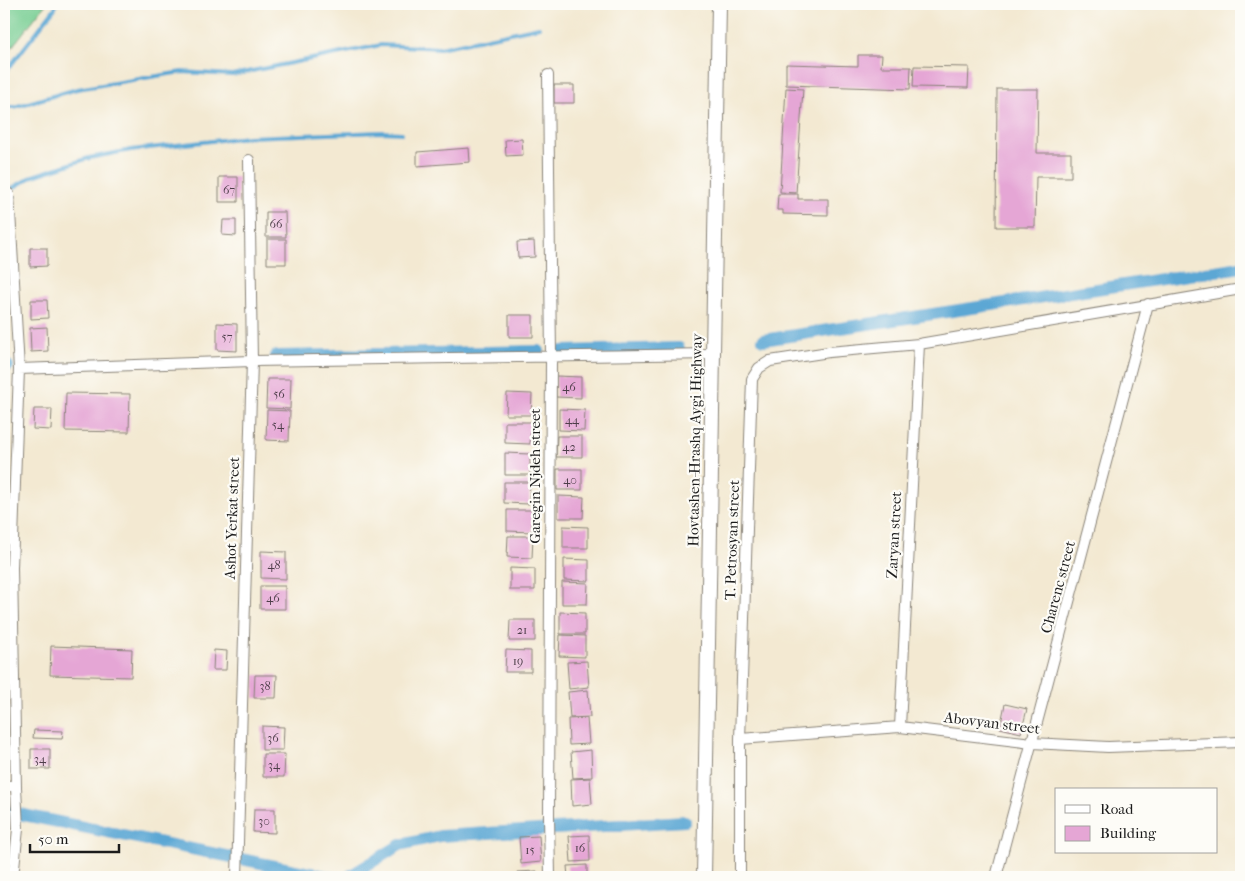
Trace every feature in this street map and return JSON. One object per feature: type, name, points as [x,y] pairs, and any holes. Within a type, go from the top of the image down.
[{"type":"street","name":"Hovtashen-Hrashq Aygi Highway","points":[[704,877],[719,4]]},
{"type":"street","name":"Garegin Njdeh street","points":[[548,75],[551,358],[550,877]]},
{"type":"street","name":"Ashot Yerkat street","points":[[237,874],[252,361],[249,160]]},
{"type":"street","points":[[10,194],[19,369],[12,568],[16,787],[18,802],[18,829],[13,877]]},
{"type":"street","name":"T. Petrosyan street","points":[[740,877],[740,738],[752,379],[759,368],[770,361],[829,352],[919,344],[1241,289]]},
{"type":"street","name":"Charenc street","points":[[996,877],[1148,304]]},
{"type":"street","name":"Zaryan street","points":[[900,727],[919,344]]},
{"type":"street","points":[[19,369],[252,361],[551,358],[712,354]]},
{"type":"street","name":"Abovyan street","points":[[740,738],[900,727],[1032,743],[1108,746],[1241,742]]},
{"type":"street","points":[[4,785],[16,787]]},
{"type":"green space","points":[[4,4],[46,4],[4,57]]},
{"type":"building","points":[[858,55],[882,55],[881,67],[911,67],[910,89],[786,85],[786,64],[858,66]]},
{"type":"building","points":[[914,66],[969,67],[968,88],[913,87]]},
{"type":"building","points":[[554,85],[574,85],[574,103],[554,103]]},
{"type":"building","points":[[786,88],[803,89],[796,193],[780,192]]},
{"type":"building","points":[[997,89],[1038,89],[1037,153],[1071,153],[1071,177],[1036,177],[1035,227],[996,227]]},
{"type":"building","points":[[522,139],[523,155],[506,156],[505,140]]},
{"type":"building","points":[[469,148],[470,162],[417,166],[417,152]]},
{"type":"building","points":[[219,177],[238,177],[238,202],[219,202]]},
{"type":"building","points":[[778,194],[798,194],[798,199],[828,199],[828,215],[783,214],[783,210],[777,210]]},
{"type":"building","points":[[266,212],[285,212],[286,237],[266,237]]},
{"type":"building","points":[[223,220],[236,220],[236,236],[222,235]]},
{"type":"building","points":[[267,239],[286,239],[286,264],[267,264]]},
{"type":"building","points":[[534,241],[535,257],[518,258],[517,242]]},
{"type":"building","points":[[30,248],[47,248],[47,266],[30,267]]},
{"type":"building","points":[[31,300],[47,300],[48,318],[31,319]]},
{"type":"building","points":[[509,315],[533,315],[533,337],[509,337]]},
{"type":"building","points":[[217,323],[237,324],[237,351],[217,350]]},
{"type":"building","points":[[47,327],[48,351],[31,352],[30,328]]},
{"type":"building","points":[[556,376],[581,377],[581,398],[556,397]]},
{"type":"building","points":[[267,379],[291,379],[290,409],[266,408]]},
{"type":"building","points":[[66,393],[130,394],[129,432],[65,431]]},
{"type":"building","points":[[507,393],[532,394],[531,415],[506,415]]},
{"type":"building","points":[[34,409],[52,409],[51,430],[33,429]]},
{"type":"building","points":[[559,409],[585,410],[584,431],[559,430]]},
{"type":"building","points":[[267,410],[290,411],[289,441],[266,440]]},
{"type":"building","points":[[505,422],[531,422],[530,444],[505,443]]},
{"type":"building","points":[[557,436],[582,436],[582,457],[556,457]]},
{"type":"building","points":[[505,453],[530,454],[530,475],[505,475]]},
{"type":"building","points":[[557,469],[582,469],[582,490],[557,490]]},
{"type":"building","points":[[504,482],[530,482],[529,504],[504,503]]},
{"type":"building","points":[[558,496],[584,497],[583,518],[558,518]]},
{"type":"building","points":[[507,510],[532,510],[532,532],[507,531]]},
{"type":"building","points":[[563,526],[588,527],[588,548],[563,548]]},
{"type":"building","points":[[508,536],[533,536],[532,558],[507,557]]},
{"type":"building","points":[[261,551],[286,552],[286,579],[261,578]]},
{"type":"building","points":[[564,559],[589,560],[589,581],[564,580]]},
{"type":"building","points":[[510,568],[535,569],[535,590],[510,590]]},
{"type":"building","points":[[562,582],[588,583],[587,604],[562,604]]},
{"type":"building","points":[[260,586],[285,586],[285,609],[260,609]]},
{"type":"building","points":[[560,612],[585,613],[585,634],[560,634]]},
{"type":"building","points":[[510,620],[535,620],[535,641],[509,641]]},
{"type":"building","points":[[560,635],[585,636],[585,657],[559,656]]},
{"type":"building","points":[[51,646],[132,649],[131,677],[50,675]]},
{"type":"building","points":[[214,650],[227,651],[226,670],[213,670]]},
{"type":"building","points":[[506,650],[531,651],[531,672],[505,672]]},
{"type":"building","points":[[587,661],[589,687],[569,689],[567,662]]},
{"type":"building","points":[[255,675],[277,675],[276,698],[254,698]]},
{"type":"building","points":[[588,690],[590,717],[570,718],[568,692]]},
{"type":"building","points":[[1005,704],[1027,709],[1021,733],[1000,728]]},
{"type":"building","points":[[587,718],[589,744],[569,745],[568,719]]},
{"type":"building","points":[[262,726],[284,727],[283,750],[262,750]]},
{"type":"building","points":[[34,730],[63,731],[62,739],[33,738]]},
{"type":"building","points":[[31,749],[50,749],[50,769],[31,769]]},
{"type":"building","points":[[591,750],[592,777],[573,778],[571,752]]},
{"type":"building","points":[[263,754],[285,754],[284,777],[263,777]]},
{"type":"building","points":[[590,778],[592,804],[572,806],[571,779]]},
{"type":"building","points":[[254,809],[275,809],[275,833],[253,832]]},
{"type":"building","points":[[589,835],[590,861],[571,862],[569,836]]},
{"type":"building","points":[[539,836],[541,862],[521,864],[519,837]]},
{"type":"building","points":[[587,865],[587,877],[568,877],[567,866]]},
{"type":"building","points":[[537,871],[537,877],[517,877],[517,872]]},
{"type":"waterway","points":[[4,74],[55,8],[56,4]]},
{"type":"waterway","points":[[4,107],[14,107],[77,89],[182,72],[232,75],[381,45],[440,48],[539,27]]},
{"type":"waterway","points":[[4,193],[33,176],[89,158],[131,150],[248,137],[382,132],[402,133]]},
{"type":"waterway","points":[[763,340],[1241,267]]},
{"type":"waterway","points":[[562,351],[679,348]]},
{"type":"waterway","points":[[276,356],[539,351]]},
{"type":"waterway","points":[[4,811],[330,877]]},
{"type":"waterway","points":[[348,877],[400,845],[440,836],[685,821]]}]
